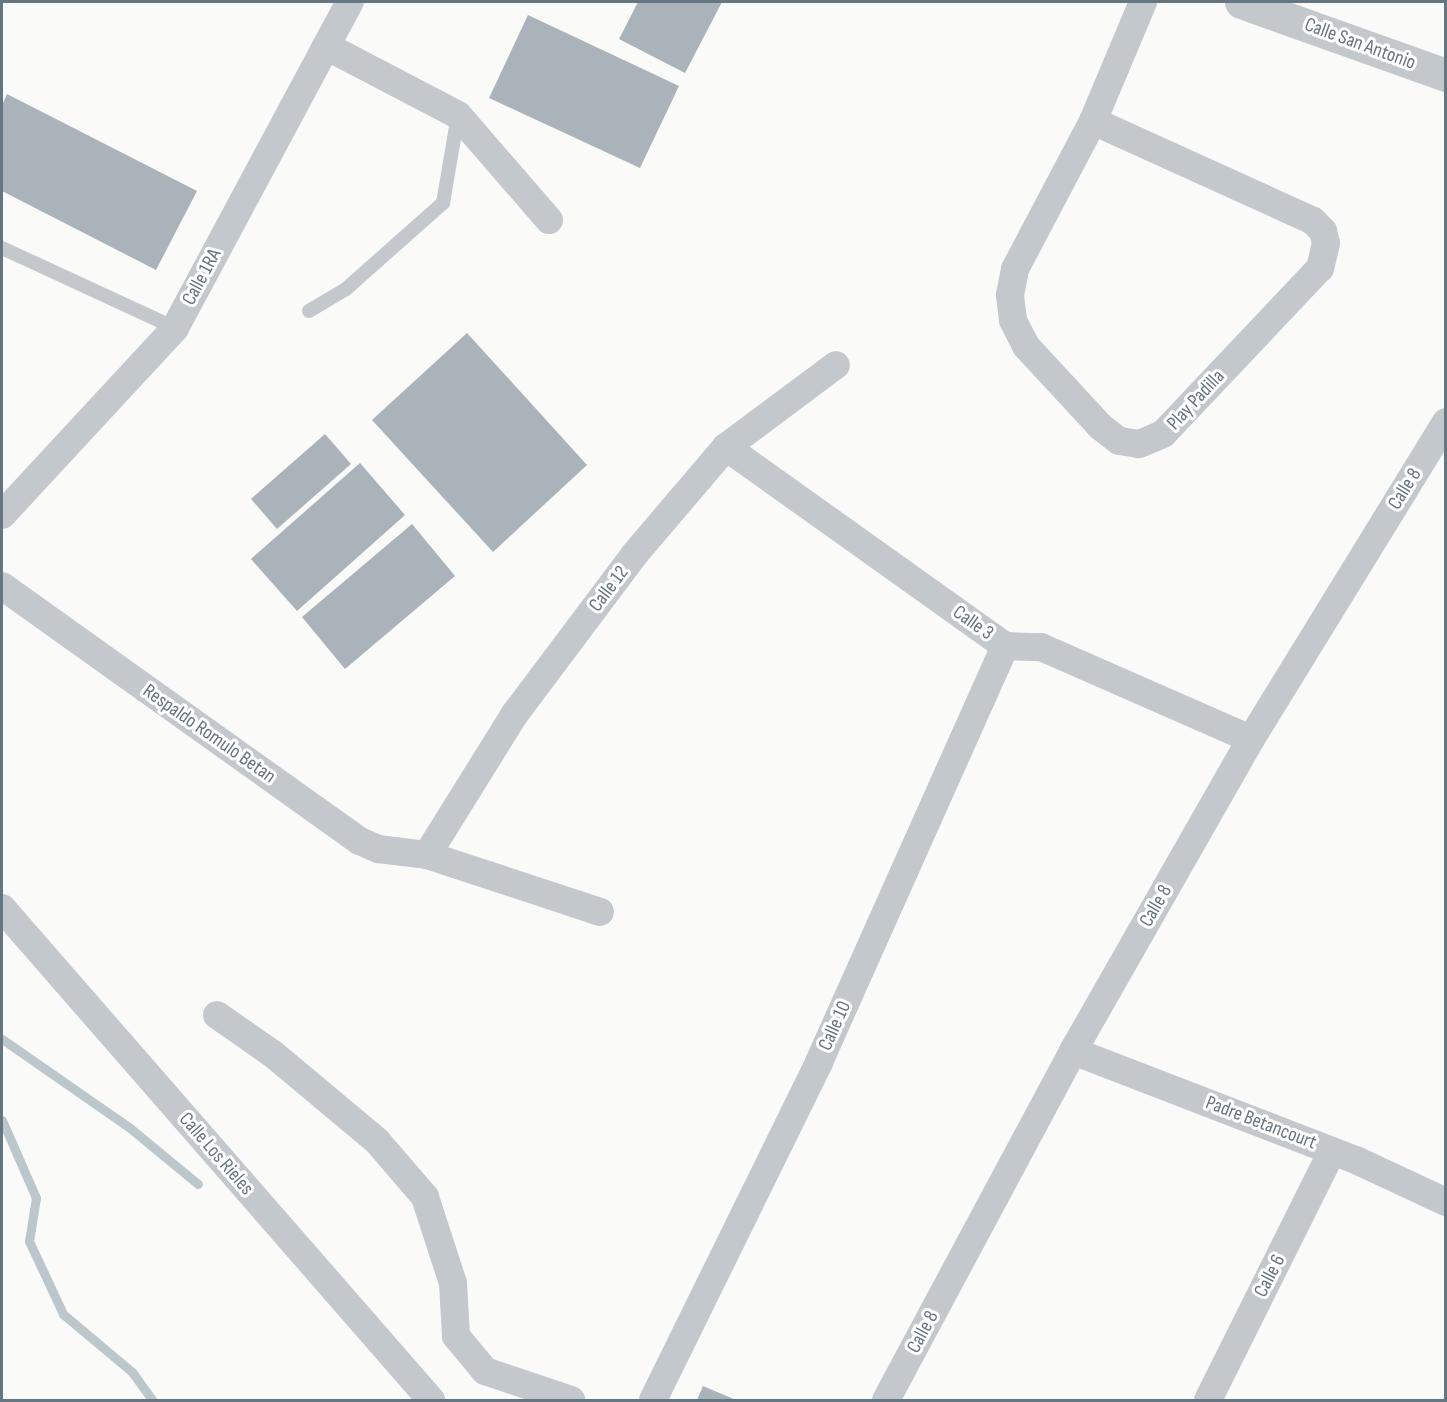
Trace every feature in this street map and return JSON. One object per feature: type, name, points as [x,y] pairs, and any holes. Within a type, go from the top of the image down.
[{"type":"street","name":"Calle 1RA","points":[[2,515],[175,328],[350,2]]},
{"type":"street","name":"Play Padilla","points":[[1093,121],[1313,221],[1323,231],[1326,243],[1320,268],[1163,434],[1138,444],[1119,441],[1100,426],[1026,346],[1012,320],[1010,295],[1015,269],[1093,121],[1143,2]]},
{"type":"street","name":"Calle San Antonio","points":[[1241,2],[1446,75]]},
{"type":"street","points":[[326,46],[458,115],[549,220]]},
{"type":"street","name":"Calle 12","points":[[427,855],[514,715],[634,555],[726,447],[836,365]]},
{"type":"street","name":"Calle 8","points":[[886,1401],[1073,1052],[1251,739],[1446,422]]},
{"type":"street","name":"Calle 3","points":[[726,447],[1005,646],[1041,647],[1251,739]]},
{"type":"street","name":"Respaldo Romulo Betan","points":[[2,586],[360,841],[378,849],[427,855],[600,912]]},
{"type":"street","name":"Calle 10","points":[[653,1401],[819,1062],[1005,646]]},
{"type":"street","name":"Calle Los Rieles","points":[[2,908],[431,1401]]},
{"type":"street","points":[[217,1015],[273,1054],[377,1141],[424,1197],[453,1283],[456,1336],[485,1371],[571,1401]]},
{"type":"street","name":"Padre Betancourt","points":[[1073,1052],[1332,1151],[1446,1202]]},
{"type":"street","name":"Calle 6","points":[[1208,1401],[1332,1151]]},
{"type":"lane","points":[[309,312],[346,289],[443,203],[458,115]]},
{"type":"lane","points":[[2,249],[175,328]]},
{"type":"building","points":[[638,2],[722,2],[685,73],[619,39]]},
{"type":"building","points":[[528,15],[679,86],[640,168],[489,98]]},
{"type":"building","points":[[7,94],[197,191],[156,270],[2,191],[2,105]]},
{"type":"building","points":[[467,333],[587,465],[493,552],[372,420]]},
{"type":"building","points":[[325,434],[351,464],[277,529],[251,499]]},
{"type":"building","points":[[360,463],[405,515],[297,611],[251,559]]},
{"type":"building","points":[[412,524],[455,576],[345,669],[302,617]]},
{"type":"building","points":[[703,1386],[736,1400],[697,1400]]},
{"type":"waterway","points":[[2,1039],[130,1128],[198,1184]]},
{"type":"waterway","points":[[2,1120],[36,1198],[29,1241],[63,1314],[132,1372],[152,1400]]}]
